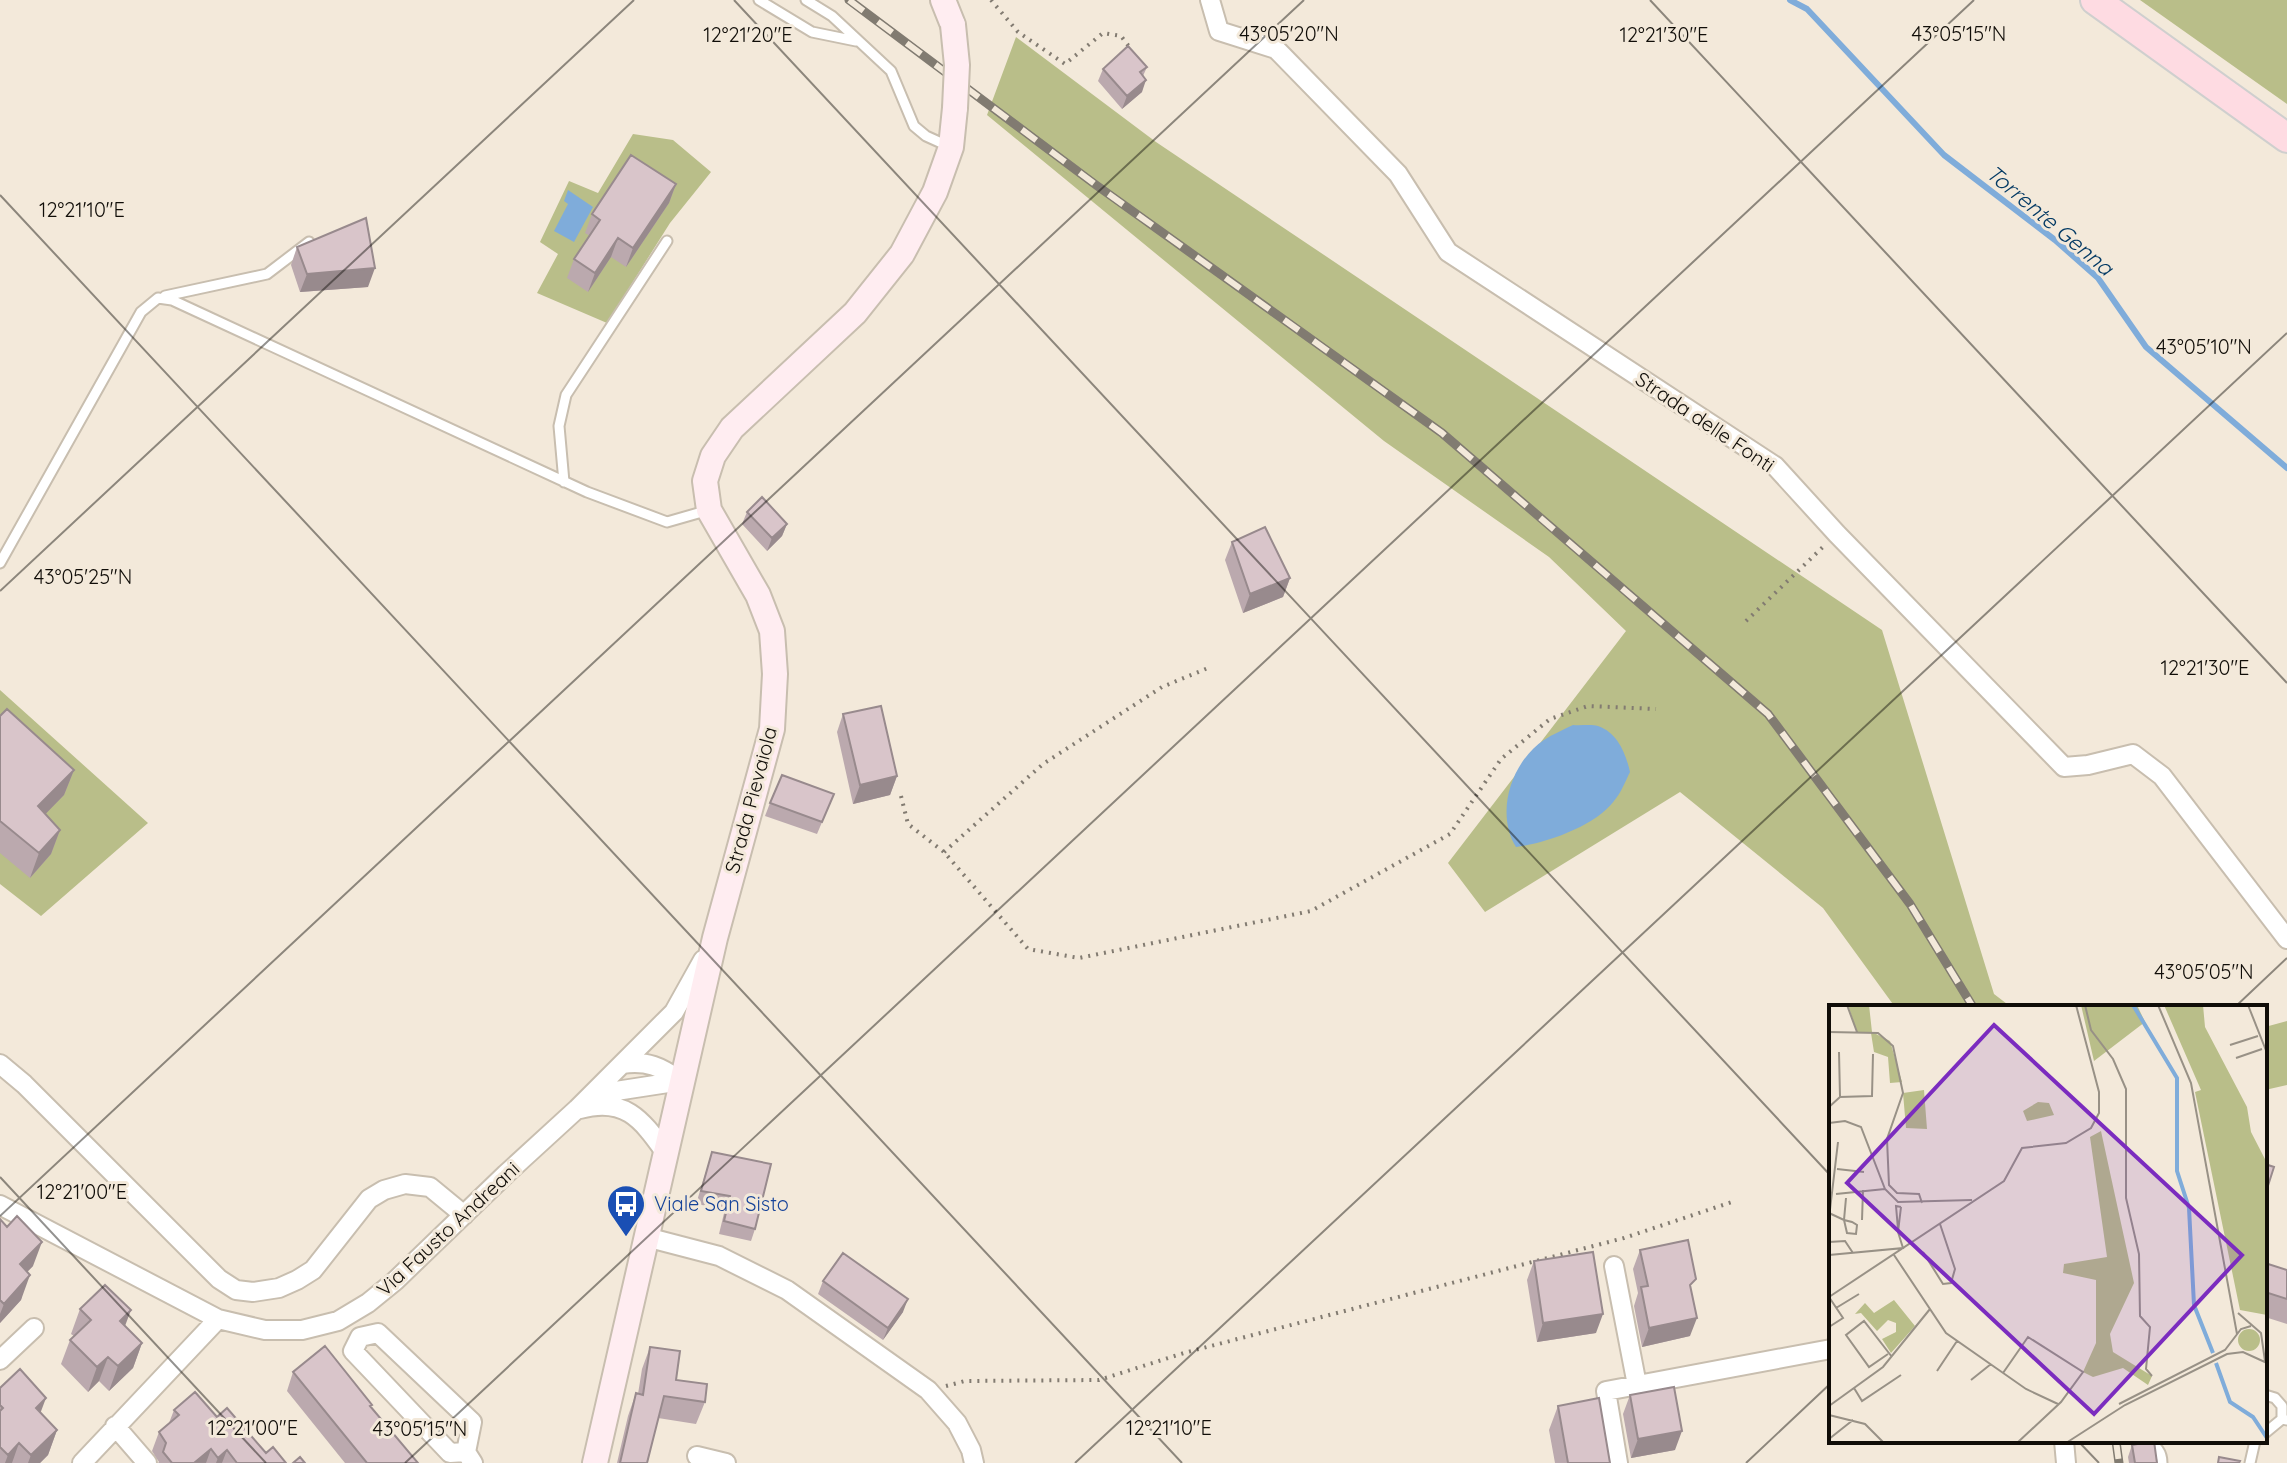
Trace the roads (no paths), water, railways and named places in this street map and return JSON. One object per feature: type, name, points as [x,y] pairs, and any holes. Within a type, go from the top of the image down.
[{"type":"main road","points":[[2095,0],[2287,138]]},
{"type":"street","name":"Strada Pievaiola","points":[[646,1237],[715,938],[772,729],[775,674],[772,631],[758,595],[709,510],[705,481],[713,456],[732,428],[855,313],[902,254],[935,192],[951,147],[957,65],[953,25],[943,0]]},
{"type":"street","name":"Strada delle Fonti","points":[[1210,0],[1219,31],[1276,49],[1398,174],[1448,252],[1775,466],[2064,767],[2088,765],[2133,754],[2162,776],[2287,939]]},
{"type":"street","name":"Via Fausto Andreani","points":[[0,1205],[218,1319],[265,1330],[302,1330],[338,1321],[368,1303],[395,1281],[577,1109],[674,1012],[715,938]]},
{"type":"street","points":[[622,1064],[639,1061],[660,1066],[681,1081]]},
{"type":"street","points":[[0,1064],[24,1084],[219,1279],[236,1290],[253,1292],[279,1288],[313,1270],[369,1199],[384,1190],[405,1184],[430,1187],[464,1215]]},
{"type":"street","name":"Via Fausto Andreani","points":[[577,1109],[599,1103],[616,1091],[681,1081]]},
{"type":"street","points":[[599,1103],[630,1113],[646,1125],[665,1152]]},
{"type":"street","points":[[595,1463],[646,1237],[719,1256],[787,1290],[928,1390],[957,1423],[974,1463]]},
{"type":"street","points":[[1614,1266],[1637,1385]]},
{"type":"street","points":[[82,1463],[218,1319]]},
{"type":"street","points":[[0,1360],[34,1328]]},
{"type":"street","points":[[378,1333],[472,1422],[469,1458],[450,1453],[353,1351],[360,1337],[378,1333]]},
{"type":"street","points":[[1618,1463],[1606,1391],[1829,1349]]},
{"type":"street","points":[[115,1426],[147,1463]]},
{"type":"street","points":[[2064,1443],[2066,1463]]},
{"type":"street","points":[[697,1456],[726,1463]]},
{"type":"lane","points":[[759,0],[812,32],[860,42]]},
{"type":"lane","points":[[806,0],[832,16],[891,71],[914,126],[926,136],[951,147]]},
{"type":"lane","points":[[564,482],[559,426],[566,395],[667,241]]},
{"type":"lane","points":[[0,563],[141,312],[158,298],[267,274],[309,242]]},
{"type":"lane","points":[[158,298],[172,300],[564,482],[667,522],[709,510]]},
{"type":"lane","points":[[2267,1396],[2275,1398],[2282,1406],[2285,1419],[2267,1432]]},
{"type":"lane","points":[[2151,1443],[2162,1456],[2162,1463]]},
{"type":"lane","points":[[2250,1463],[2255,1443]]},
{"type":"water","points":[[568,190],[593,207],[574,242],[554,231],[568,204],[564,201]]},
{"type":"water","points":[[1573,725],[1605,729],[1623,751],[1630,772],[1616,798],[1595,818],[1556,837],[1516,847],[1507,819],[1507,804],[1515,775],[1532,750],[1547,738]]},
{"type":"waterway","name":"Torrente Genna","points":[[1790,0],[1807,9],[1944,155],[2055,240],[2098,278],[2146,347],[2287,468]]},
{"type":"railway","points":[[849,0],[1096,185],[1442,433],[1768,714],[1910,904],[1972,1005]]},
{"type":"railway","points":[[2116,1443],[2119,1463]]},
{"type":"place","name":"Viale San Sisto","points":[[626,1238]]}]
